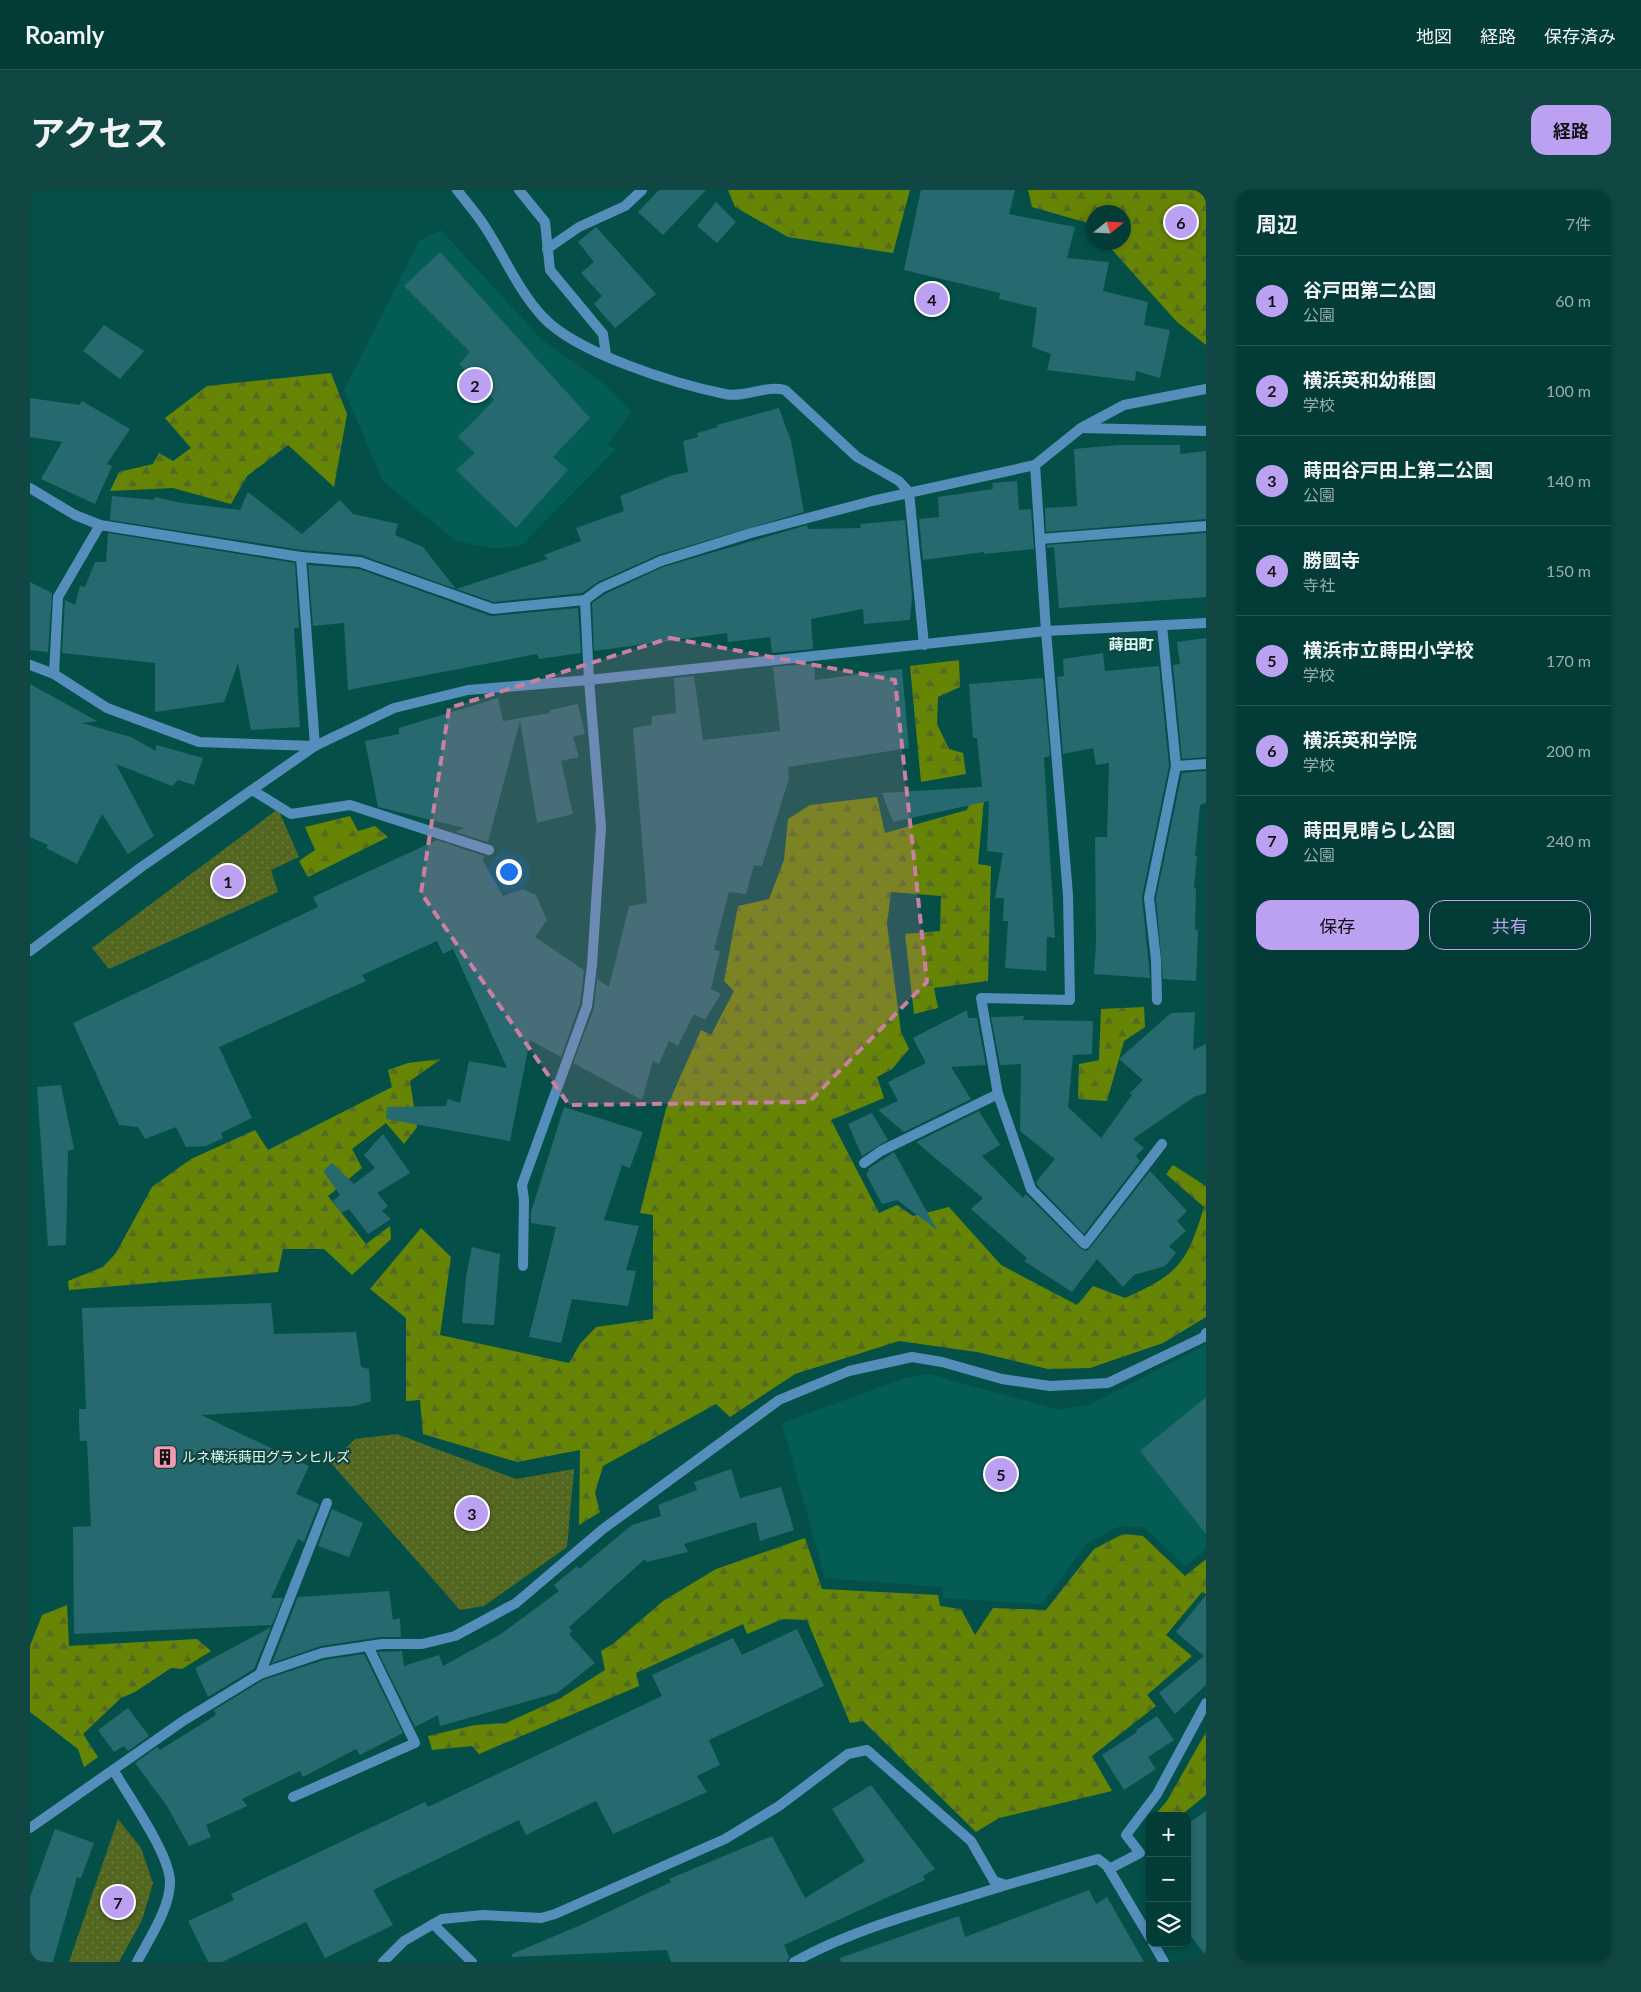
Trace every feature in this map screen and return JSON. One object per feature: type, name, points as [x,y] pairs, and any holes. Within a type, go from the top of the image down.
[{"type":"street","points":[[457,190],[486,227],[525,294],[541,316],[559,333],[606,356],[667,379],[727,394],[738,395],[774,387],[784,390],[857,457],[899,481],[909,492],[924,645]]},
{"type":"street","points":[[519,190],[545,222],[550,270],[603,334],[606,356]]},
{"type":"street","points":[[547,249],[579,227],[625,206],[642,190]]},
{"type":"street","points":[[30,488],[75,515],[100,525],[301,557],[360,562],[494,609],[586,600],[601,588],[661,561],[751,533],[909,492],[1035,465],[1081,428],[1124,405],[1206,389]]},
{"type":"street","points":[[1081,428],[1206,431]]},
{"type":"street","points":[[1035,465],[1046,631],[1068,895],[1070,1000],[981,998],[998,1094],[1031,1189],[1084,1244],[1162,1144]]},
{"type":"street","points":[[54,674],[58,597],[100,525]]},
{"type":"street","points":[[1040,540],[1206,526]]},
{"type":"street","points":[[301,557],[315,746]]},
{"type":"street","points":[[523,1266],[524,1200],[522,1185],[587,1006],[592,965],[601,827],[589,680],[586,600]]},
{"type":"street","points":[[30,950],[140,868],[315,746],[394,708],[468,690],[589,680],[1046,631],[1206,623]]},
{"type":"street","points":[[1157,1000],[1156,960],[1149,898],[1176,766],[1162,626]]},
{"type":"street","points":[[30,665],[54,674],[107,708],[199,742],[315,746]]},
{"type":"street","points":[[1176,766],[1206,764]]},
{"type":"street","points":[[252,790],[291,814],[350,805],[489,850]]},
{"type":"street","points":[[864,1163],[881,1151],[998,1094]]},
{"type":"street","points":[[30,1828],[183,1720],[260,1674],[322,1653],[382,1644],[422,1644],[455,1636],[516,1603],[603,1529],[779,1400],[849,1371],[912,1357],[942,1362],[1002,1379],[1050,1386],[1108,1383],[1204,1337],[1206,1333]]},
{"type":"street","points":[[260,1674],[327,1503]]},
{"type":"street","points":[[293,1797],[415,1743],[368,1646]]},
{"type":"street","points":[[1109,1870],[1140,1853],[1126,1835],[1157,1794],[1206,1703]]},
{"type":"street","points":[[382,1962],[404,1941],[442,1919],[483,1915],[541,1918],[555,1914],[724,1839],[779,1806],[848,1754],[867,1750],[971,1841],[994,1881],[1006,1886]]},
{"type":"street","points":[[114,1770],[162,1854],[170,1880],[164,1910],[137,1962]]},
{"type":"street","points":[[794,1962],[818,1948],[873,1928],[1098,1859],[1109,1870],[1146,1931]]},
{"type":"street","points":[[433,1924],[472,1962]]},
{"type":"street","points":[[1155,1947],[1164,1962]]},
{"type":"highlighted area","points":[[670,638],[895,680],[927,982],[809,1102],[569,1105],[421,893],[449,708]]},
{"type":"shaded area","points":[[441,230],[542,340],[600,381],[631,412],[607,445],[616,449],[522,545],[496,549],[456,541],[383,481],[344,390],[419,241]]},
{"type":"shaded area","points":[[278,809],[299,857],[271,870],[278,892],[109,969],[92,948]]},
{"type":"shaded area","points":[[1206,1345],[1206,1549],[1185,1566],[1144,1527],[1120,1526],[1086,1544],[1042,1604],[943,1598],[942,1587],[825,1578],[782,1423],[905,1378],[929,1374],[1059,1410],[1091,1404]]},
{"type":"shaded area","points":[[397,1434],[516,1479],[574,1469],[567,1547],[484,1606],[460,1610],[331,1463],[355,1439]]},
{"type":"shaded area","points":[[118,1819],[141,1848],[153,1883],[142,1920],[119,1962],[69,1962]]},
{"type":"green space","points":[[728,190],[910,190],[893,253],[788,237],[735,207]]},
{"type":"green space","points":[[1028,190],[1206,190],[1206,345],[1177,322],[1112,250],[1131,250],[1131,205],[1086,205],[1086,222],[1032,207]]},
{"type":"green space","points":[[331,373],[347,414],[334,487],[288,445],[247,476],[231,504],[173,488],[110,491],[119,472],[153,464],[159,453],[173,461],[191,448],[165,418],[207,386]]},
{"type":"green space","points":[[959,660],[960,687],[938,697],[937,724],[949,749],[963,753],[966,774],[921,782],[910,666]]},
{"type":"green space","points":[[985,789],[978,864],[991,866],[988,981],[934,988],[938,1008],[914,1014],[905,934],[940,931],[941,896],[891,892],[887,924],[901,1032],[909,1049],[892,1069],[877,1077],[884,1098],[831,1120],[879,1213],[897,1205],[913,1216],[949,1207],[1001,1265],[1077,1305],[1093,1286],[1125,1298],[1158,1282],[1178,1265],[1186,1254],[1204,1207],[1166,1174],[1173,1165],[1206,1186],[1206,1317],[1163,1343],[1090,1368],[1048,1369],[977,1352],[899,1341],[795,1374],[730,1417],[716,1404],[603,1466],[595,1493],[600,1512],[579,1525],[580,1450],[517,1462],[423,1434],[420,1400],[406,1401],[406,1318],[370,1289],[421,1228],[451,1257],[440,1335],[569,1363],[580,1344],[596,1327],[653,1319],[653,1215],[640,1213],[666,1109],[701,1030],[711,1035],[734,991],[724,981],[738,906],[769,899],[784,860],[788,819],[810,805],[877,797],[885,833],[967,810],[974,792]]},
{"type":"green space","points":[[350,816],[358,831],[375,826],[388,837],[308,877],[299,861],[315,850],[305,827]]},
{"type":"green space","points":[[1144,1007],[1145,1027],[1124,1041],[1107,1101],[1078,1099],[1079,1064],[1099,1060],[1101,1009]]},
{"type":"green space","points":[[441,1059],[410,1081],[417,1127],[404,1144],[386,1123],[352,1149],[362,1168],[328,1196],[366,1244],[390,1226],[391,1239],[352,1275],[324,1249],[283,1249],[278,1272],[69,1290],[68,1281],[103,1267],[116,1253],[152,1187],[191,1159],[255,1130],[268,1150],[392,1087],[388,1070],[408,1063]]},
{"type":"green space","points":[[1123,1534],[1143,1536],[1185,1576],[1206,1559],[1206,1594],[1202,1592],[1166,1635],[1192,1656],[1147,1695],[1156,1706],[1092,1756],[1112,1791],[999,1818],[976,1832],[863,1721],[850,1723],[807,1620],[783,1619],[747,1634],[743,1624],[636,1673],[639,1686],[479,1754],[472,1746],[432,1750],[428,1736],[475,1725],[506,1723],[559,1699],[605,1670],[601,1651],[613,1644],[663,1601],[716,1569],[805,1538],[822,1589],[938,1595],[940,1606],[961,1609],[975,1635],[993,1608],[1046,1610],[1094,1549]]},
{"type":"green space","points":[[67,1605],[69,1646],[197,1639],[211,1651],[182,1669],[171,1668],[135,1692],[121,1698],[83,1734],[98,1757],[84,1767],[78,1749],[30,1712],[30,1646],[42,1615]]},
{"type":"green space","points":[[1206,1732],[1206,1795],[1185,1812],[1157,1812],[1167,1801]]},
{"type":"building","points":[[659,190],[706,190],[663,235],[638,212]]},
{"type":"building","points":[[921,190],[1015,190],[1009,214],[1075,227],[1067,258],[1109,262],[1103,291],[1148,302],[1144,325],[1170,330],[1160,378],[1136,371],[1135,381],[1047,370],[1051,354],[1032,347],[1037,308],[999,299],[1000,293],[904,270]]},
{"type":"building","points":[[716,202],[736,222],[717,243],[697,226]]},
{"type":"building","points":[[596,227],[656,294],[615,328],[594,304],[602,296],[581,273],[594,262],[578,242]]},
{"type":"building","points":[[440,252],[590,418],[553,457],[568,470],[516,528],[456,470],[475,453],[458,437],[494,400],[459,364],[470,352],[404,286]]},
{"type":"building","points":[[104,325],[144,351],[120,379],[83,351]]},
{"type":"building","points":[[30,398],[79,405],[82,401],[130,429],[107,464],[112,466],[95,504],[41,479],[62,442],[30,437]]},
{"type":"building","points":[[779,408],[791,441],[804,512],[658,555],[598,582],[582,593],[494,602],[456,589],[548,559],[544,555],[581,541],[576,528],[624,511],[620,496],[673,475],[688,472],[683,441],[698,437],[697,433],[718,427],[717,425]]},
{"type":"building","points":[[1118,445],[1180,445],[1180,454],[1206,451],[1206,519],[1046,532],[1045,508],[1077,506],[1074,449]]},
{"type":"building","points":[[1017,481],[1019,510],[1031,509],[1034,549],[984,554],[984,552],[923,560],[919,519],[939,517],[938,497],[993,489],[992,483]]},
{"type":"building","points":[[248,492],[302,534],[340,500],[353,514],[398,524],[395,535],[423,547],[456,589],[361,555],[302,550],[110,520],[112,496],[154,500],[155,497],[182,503],[240,510]]},
{"type":"building","points":[[905,520],[912,597],[910,620],[864,624],[863,609],[811,619],[813,649],[772,653],[770,637],[728,642],[727,633],[594,651],[592,603],[605,594],[663,567],[807,525],[808,529],[861,528],[860,524]]},
{"type":"building","points":[[108,533],[295,563],[299,628],[294,628],[300,727],[251,730],[238,663],[224,702],[155,712],[155,663],[62,653],[65,600],[75,605],[80,586],[85,587],[95,562],[106,562]]},
{"type":"building","points":[[1206,533],[1206,597],[1059,608],[1054,547],[1047,548],[1047,545]]},
{"type":"building","points":[[308,565],[359,569],[491,616],[578,608],[581,653],[539,659],[537,654],[348,690],[344,623],[313,626]]},
{"type":"building","points":[[30,582],[52,593],[48,652],[30,650]]},
{"type":"building","points":[[1206,638],[1206,757],[1182,759],[1173,665],[1180,664],[1177,642]]},
{"type":"building","points":[[1103,653],[1105,671],[1159,666],[1169,766],[1142,897],[1150,978],[1094,974],[1096,942],[1095,837],[1107,837],[1109,763],[1096,765],[1093,748],[1063,754],[1057,677],[1064,676],[1063,659]]},
{"type":"building","points":[[814,663],[815,680],[902,669],[909,748],[788,767],[789,778],[762,866],[754,865],[746,894],[729,892],[714,950],[720,951],[711,989],[721,994],[705,1020],[694,1014],[678,1046],[669,1041],[659,1064],[653,1061],[642,1100],[573,1063],[594,1008],[597,979],[609,987],[629,906],[647,903],[633,728],[651,725],[652,716],[676,713],[674,678],[694,676],[703,740],[780,731],[773,667]]},
{"type":"building","points":[[1043,678],[1050,756],[1044,758],[1055,938],[1047,937],[1046,971],[1005,968],[1008,921],[1003,921],[1004,898],[995,898],[1003,853],[987,851],[989,801],[893,822],[882,793],[982,787],[977,738],[973,738],[969,684]]},
{"type":"building","points":[[30,684],[97,721],[82,723],[131,737],[156,751],[156,745],[203,758],[194,785],[178,780],[172,786],[116,764],[154,836],[128,854],[102,814],[77,864],[46,848],[48,845],[30,837]]},
{"type":"building","points":[[498,698],[503,721],[550,713],[550,710],[578,704],[585,734],[573,737],[579,757],[561,761],[573,814],[537,823],[520,721],[488,842],[455,832],[464,828],[378,807],[365,741],[399,734],[399,728]]},
{"type":"building","points":[[1206,771],[1206,803],[1200,805],[1195,856],[1197,856],[1194,888],[1196,888],[1195,930],[1198,930],[1196,981],[1163,979],[1156,898],[1182,773]]},
{"type":"building","points":[[437,840],[484,856],[483,861],[503,896],[523,889],[536,895],[547,920],[535,937],[584,970],[580,1004],[561,1057],[530,1040],[510,1141],[386,1119],[387,1107],[446,1106],[448,1099],[460,1103],[469,1061],[507,1068],[453,949],[443,954],[437,941],[362,975],[366,981],[219,1047],[252,1118],[221,1133],[223,1138],[206,1146],[186,1147],[176,1127],[145,1139],[138,1127],[119,1125],[73,1023],[318,907],[313,897]]},
{"type":"building","points":[[967,1010],[968,1018],[977,1018],[986,1065],[951,1067],[971,1099],[904,1132],[878,1110],[898,1101],[888,1082],[926,1063],[913,1038]]},
{"type":"building","points":[[1195,1012],[1193,1050],[1206,1044],[1206,1093],[1194,1097],[1133,1139],[1144,1148],[1136,1156],[1140,1161],[1084,1234],[1037,1185],[1036,1182],[1055,1159],[1020,1131],[1021,1064],[1000,1065],[991,1017],[1024,1016],[1023,1020],[1093,1021],[1092,1054],[1073,1055],[1068,1107],[1101,1138],[1132,1095],[1130,1093],[1143,1080],[1119,1059],[1171,1013]]},
{"type":"building","points":[[61,1085],[74,1149],[68,1151],[66,1245],[48,1246],[37,1087]]},
{"type":"building","points":[[564,1107],[643,1132],[630,1168],[622,1165],[604,1220],[639,1226],[626,1270],[636,1271],[628,1306],[572,1299],[561,1343],[529,1337],[556,1227],[531,1223],[531,1212]]},
{"type":"building","points":[[979,1111],[1000,1145],[982,1156],[1023,1198],[1026,1194],[1081,1249],[1087,1251],[1090,1248],[1150,1171],[1187,1211],[1177,1221],[1186,1231],[1169,1246],[1176,1253],[1165,1266],[1134,1275],[1123,1287],[1097,1259],[1072,1292],[1024,1261],[1027,1258],[971,1209],[983,1198],[916,1142]]},
{"type":"building","points":[[872,1113],[888,1140],[862,1156],[848,1124]]},
{"type":"building","points":[[383,1134],[410,1173],[377,1193],[388,1206],[382,1211],[391,1219],[368,1234],[349,1209],[341,1213],[333,1201],[340,1195],[323,1171],[332,1163],[354,1184],[375,1168],[364,1155]]},
{"type":"building","points":[[894,1152],[937,1230],[897,1200],[882,1204],[866,1174],[869,1171],[868,1169]]},
{"type":"building","points":[[472,1247],[500,1254],[494,1325],[462,1323],[466,1277]]},
{"type":"building","name":"ルネ横浜蒔田グランヒルズ","points":[[271,1303],[274,1334],[356,1332],[361,1367],[369,1369],[371,1401],[355,1406],[201,1415],[309,1466],[296,1494],[319,1504],[304,1542],[298,1539],[271,1598],[283,1598],[272,1625],[74,1634],[73,1527],[91,1526],[87,1441],[80,1441],[79,1425],[79,1409],[86,1409],[82,1308]]},
{"type":"building","points":[[1206,1397],[1206,1534],[1140,1451]]},
{"type":"building","points":[[731,1469],[740,1498],[781,1487],[794,1530],[760,1541],[756,1522],[684,1544],[688,1552],[646,1562],[645,1559],[569,1627],[572,1631],[569,1634],[595,1663],[557,1693],[440,1726],[438,1715],[415,1727],[378,1652],[402,1651],[404,1666],[439,1655],[443,1666],[501,1634],[559,1591],[554,1585],[577,1566],[579,1569],[632,1525],[661,1516],[658,1505],[697,1490],[694,1482]]},
{"type":"building","points":[[332,1509],[363,1523],[349,1557],[318,1546]]},
{"type":"building","points":[[389,1591],[393,1620],[400,1618],[401,1637],[381,1637],[321,1646],[272,1663],[298,1597]]},
{"type":"building","points":[[1206,1595],[1206,1685],[1175,1714],[1159,1693],[1204,1656],[1176,1632]]},
{"type":"building","points":[[271,1627],[254,1669],[208,1697],[195,1668]]},
{"type":"building","points":[[797,1629],[824,1686],[709,1740],[720,1765],[697,1776],[707,1792],[613,1834],[596,1801],[526,1835],[519,1820],[373,1890],[393,1925],[325,1958],[306,1922],[222,1962],[208,1962],[188,1921],[234,1900],[231,1894],[425,1802],[428,1807],[662,1696],[652,1675],[733,1638],[742,1655]]},
{"type":"building","points":[[364,1654],[403,1733],[360,1755],[356,1749],[303,1777],[300,1771],[242,1799],[247,1806],[206,1825],[211,1837],[189,1846],[167,1806],[135,1763],[157,1747],[160,1750],[216,1715],[214,1710],[263,1680],[324,1660]]},
{"type":"building","points":[[128,1708],[149,1736],[128,1751],[124,1746],[114,1752],[98,1730]]},
{"type":"building","points":[[1157,1716],[1174,1740],[1148,1757],[1156,1769],[1124,1790],[1102,1755]]},
{"type":"building","points":[[871,1785],[935,1869],[923,1876],[925,1880],[784,1945],[789,1957],[787,1962],[671,1962],[667,1950],[512,1957],[512,1954],[583,1924],[671,1882],[669,1879],[772,1836],[805,1898],[865,1861],[832,1809]]},
{"type":"building","points":[[1206,1811],[1206,1956],[1191,1936],[1191,1821]]},
{"type":"building","points":[[55,1829],[94,1843],[81,1878],[77,1877],[53,1962],[30,1962],[30,1897]]},
{"type":"building","points":[[1089,1890],[1096,1904],[1107,1897],[1144,1962],[841,1962],[840,1958],[959,1916],[965,1937]]},
{"type":"place","name":"横浜英和学院","points":[[1181,222]]},
{"type":"place","name":"勝國寺","points":[[932,299]]},
{"type":"place","name":"横浜英和幼稚園","points":[[475,385]]},
{"type":"place","name":"谷戸田第二公園","points":[[228,881]]},
{"type":"place","name":"ルネ横浜蒔田グランヒルズ","points":[[165,1457]]},
{"type":"place","name":"横浜市立蒔田小学校","points":[[1001,1474]]},
{"type":"place","name":"蒔田谷戸田上第二公園","points":[[472,1513]]},
{"type":"place","name":"蒔田見晴らし公園","points":[[118,1902]]},
{"type":"district","name":"蒔田町","points":[[1131,645]]}]
